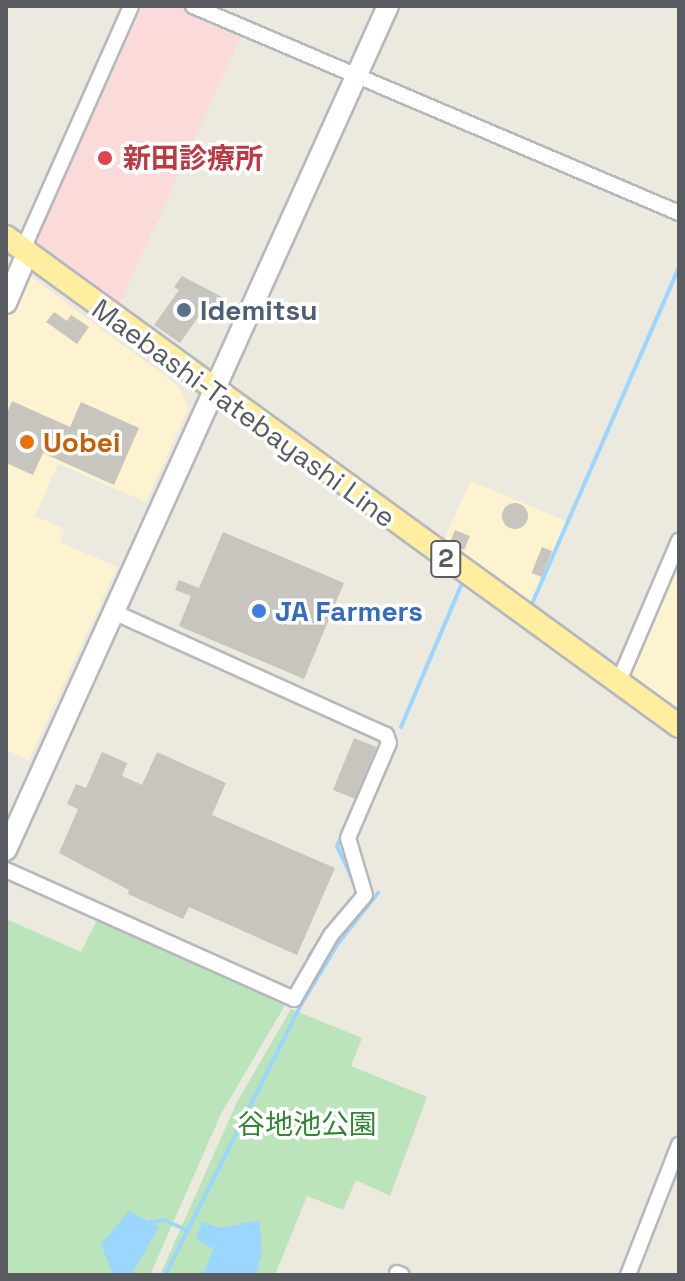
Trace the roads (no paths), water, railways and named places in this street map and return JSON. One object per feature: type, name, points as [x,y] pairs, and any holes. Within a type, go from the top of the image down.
[{"type":"main road","name":"Maebashi-Tatebayashi Line","points":[[6,237],[213,392],[679,726]]},
{"type":"street","points":[[6,303],[27,254],[27,240],[131,6]]},
{"type":"street","points":[[193,6],[679,213]]},
{"type":"street","points":[[6,850],[388,6]]},
{"type":"street","points":[[618,683],[679,541]]},
{"type":"street","points":[[6,870],[294,999],[331,935],[365,895],[348,838],[389,743],[386,735],[112,611]]},
{"type":"street","points":[[628,1275],[679,1145]]},
{"type":"water","points":[[129,1211],[159,1227],[131,1275],[113,1275],[101,1244]]},
{"type":"water","points":[[259,1220],[262,1253],[256,1275],[203,1275],[213,1249],[196,1239],[202,1222],[221,1228]]},
{"type":"waterway","points":[[531,606],[679,268]]},
{"type":"waterway","points":[[401,727],[462,583]]},
{"type":"waterway","points":[[343,833],[337,846],[354,883]]},
{"type":"waterway","points":[[344,909],[358,891]]},
{"type":"waterway","points":[[165,1275],[302,1003],[339,942],[378,893]]},
{"type":"waterway","points":[[309,956],[319,942]]},
{"type":"waterway","points":[[151,1222],[164,1220],[186,1230]]},
{"type":"place","name":"新田診療所","points":[[105,158]]},
{"type":"place","name":"Idemitsu","points":[[184,310]]},
{"type":"place","name":"Uobei","points":[[27,442]]},
{"type":"place","name":"JA Farmers","points":[[259,611]]},
{"type":"park label","name":"谷地池公園","points":[[307,1124]]}]
